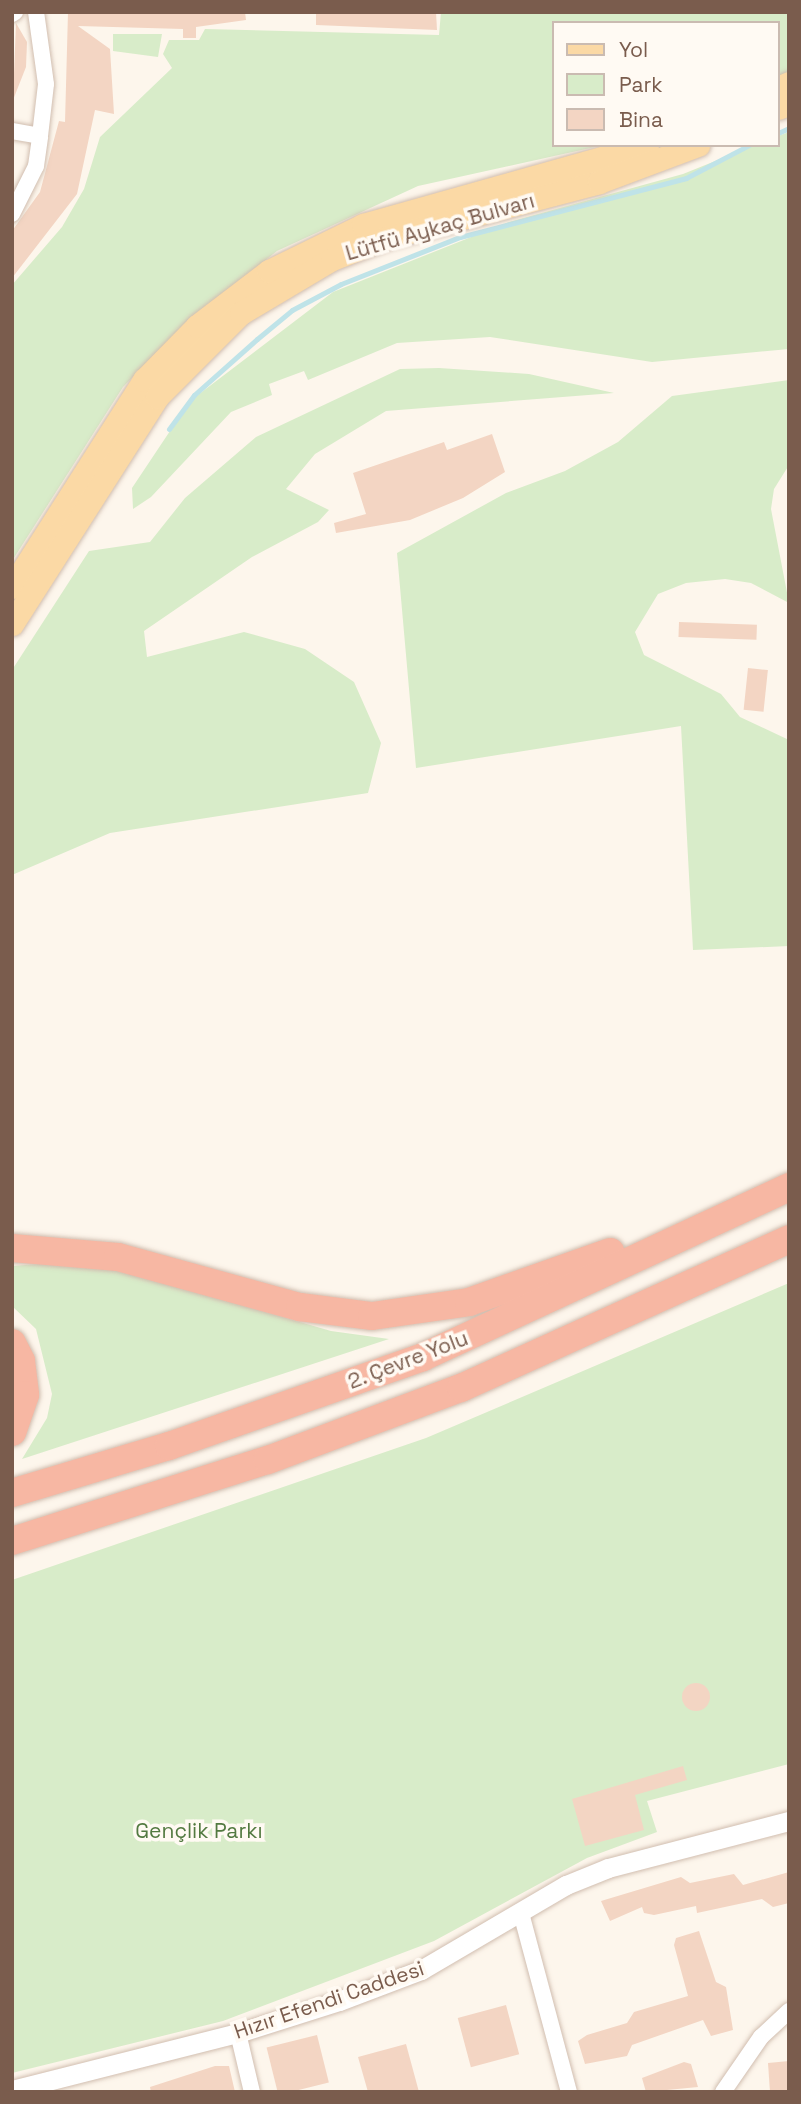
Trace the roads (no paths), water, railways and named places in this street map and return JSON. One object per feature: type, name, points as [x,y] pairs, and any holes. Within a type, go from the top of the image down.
[{"type":"highway","points":[[12,1248],[118,1257],[335,1314],[413,1312],[470,1302],[577,1267],[789,1175]]},
{"type":"highway","name":"2. Çevre Yolu","points":[[12,1493],[169,1446],[423,1357],[789,1187]]},
{"type":"highway","name":"2. Çevre Yolu","points":[[12,1541],[231,1472],[461,1388],[789,1239]]},
{"type":"highway","points":[[12,1343],[21,1361],[25,1395],[12,1432]]},
{"type":"main road","name":"Lütfü Aykaç Bulvarı","points":[[12,587],[124,408],[165,356],[269,271],[363,225],[640,147]]},
{"type":"main road","name":"Lütfü Aykaç Bulvarı","points":[[12,624],[140,422],[185,365],[241,313],[279,288],[332,259],[386,238],[599,182],[693,147]]},
{"type":"main road","points":[[61,508],[79,522]]},
{"type":"street","points":[[12,214],[36,166],[40,136],[46,84],[36,12]]},
{"type":"street","points":[[12,131],[40,136]]},
{"type":"street","name":"Hızır Efendi Caddesi","points":[[12,2090],[47,2087],[237,2034],[409,1975],[522,1913],[566,1885],[608,1868],[789,1821]]},
{"type":"street","points":[[522,1913],[569,2092]]},
{"type":"street","points":[[723,2092],[761,2037],[789,2011]]},
{"type":"street","points":[[237,2034],[252,2092]]},
{"type":"waterway","points":[[780,132],[789,128]]},
{"type":"waterway","points":[[169,429],[194,395],[257,339],[292,310],[341,284],[460,237],[686,178],[745,147]]},
{"type":"park label","name":"Gençlik Parkı","points":[[199,1831]]}]
